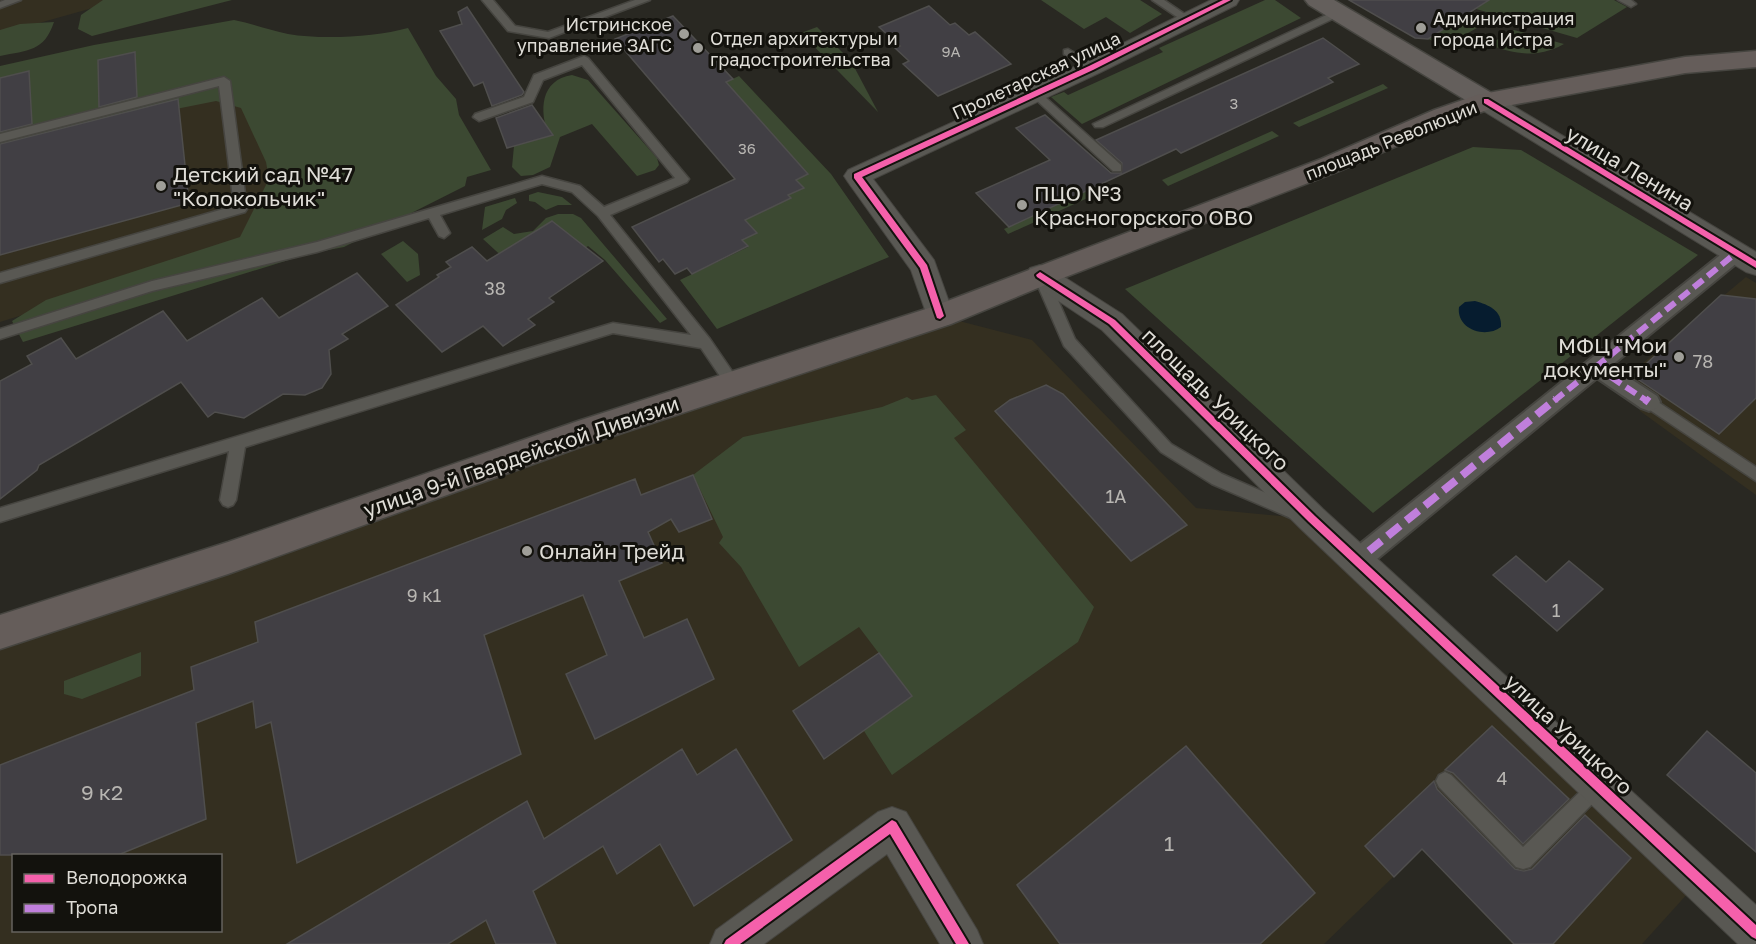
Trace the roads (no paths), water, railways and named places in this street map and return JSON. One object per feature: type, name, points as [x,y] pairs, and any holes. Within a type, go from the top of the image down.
[{"type":"main road","name":"улица Ленина","points":[[1327,7],[1486,101]]},
{"type":"main road","name":"площадь Революции","points":[[1040,275],[1213,211],[1330,165],[1443,116],[1486,101],[1684,65],[1756,58]]},
{"type":"main road","name":"улица 9-й Гвардейской Дивизии","points":[[0,632],[228,558],[578,434],[940,316],[1040,275]]},
{"type":"street","name":"Пролетарская улица","points":[[940,316],[924,267],[857,176],[1091,68],[1190,21],[1228,0]]},
{"type":"street","name":"улица Ленина","points":[[1486,101],[1746,259]]},
{"type":"street","points":[[1363,556],[1596,367],[1746,259]]},
{"type":"street","name":"площадь Урицкого","points":[[1040,275],[1112,322],[1312,519],[1363,556]]},
{"type":"street","points":[[1596,367],[1649,402]]},
{"type":"street","name":"улица Урицкого","points":[[1363,556],[1598,786],[1756,933]]},
{"type":"street","points":[[730,944],[892,826],[963,944]]},
{"type":"lane","points":[[0,5],[16,0]]},
{"type":"lane","points":[[487,0],[512,29],[549,35],[645,0]]},
{"type":"lane","points":[[1157,0],[1190,21]]},
{"type":"lane","points":[[1099,124],[1327,7]]},
{"type":"lane","points":[[1068,52],[1091,68]]},
{"type":"lane","points":[[479,117],[529,99],[538,78],[584,60],[683,179],[602,213]]},
{"type":"lane","points":[[0,138],[224,81],[242,209],[0,278]]},
{"type":"lane","points":[[1036,93],[1117,168]]},
{"type":"lane","points":[[0,334],[152,286],[317,247],[542,180],[576,189],[602,213],[705,343],[733,384]]},
{"type":"lane","points":[[432,213],[444,233]]},
{"type":"lane","name":"площадь Урицкого","points":[[1040,275],[1069,342],[1126,407],[1166,448],[1217,479],[1265,502],[1312,519]]},
{"type":"lane","points":[[0,515],[613,328],[705,343]]},
{"type":"lane","points":[[1649,402],[1756,475]]},
{"type":"lane","points":[[228,500],[238,442]]},
{"type":"lane","points":[[1445,781],[1523,860],[1598,786]]},
{"type":"water","points":[[1475,301],[1497,312],[1501,327],[1480,332],[1473,330],[1462,321],[1459,307],[1465,302]]},
{"type":"place","name":"Администрация города Истра","points":[[1421,28]]},
{"type":"place","name":"Истринское управление ЗАГС","points":[[684,34]]},
{"type":"place","name":"Отдел архитектуры и градостроительства","points":[[698,48]]},
{"type":"place","name":"Детский сад №47 \"Колокольчик\"","points":[[161,186]]},
{"type":"place","name":"ПЦО №3 Красногорского ОВО","points":[[1022,205]]},
{"type":"place","name":"МФЦ \"Мои документы\"","points":[[1679,357]]},
{"type":"place","name":"Онлайн Трейд","points":[[527,551]]}]
